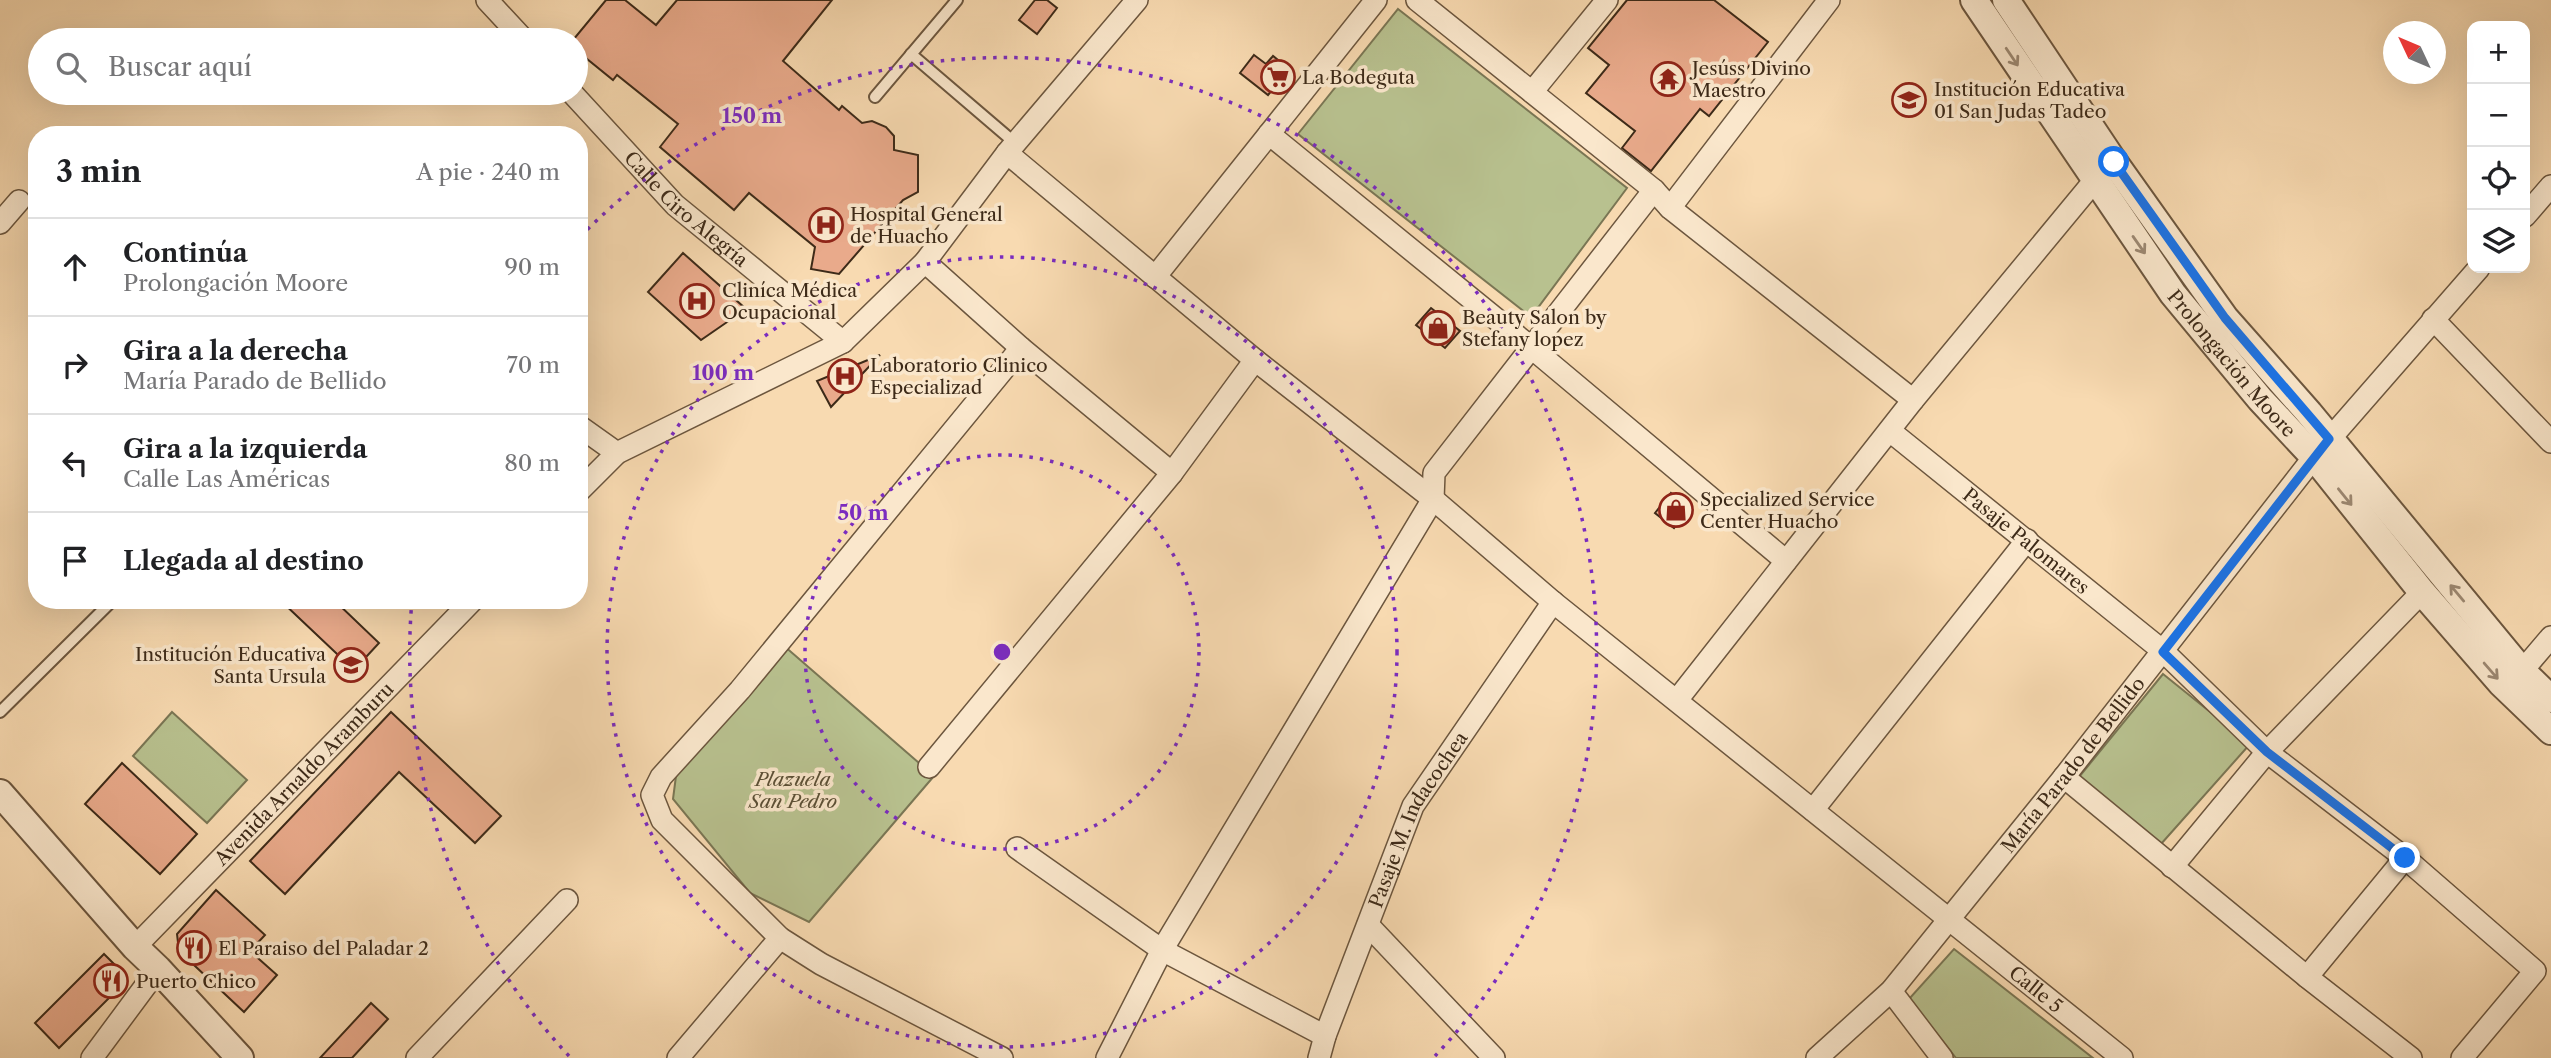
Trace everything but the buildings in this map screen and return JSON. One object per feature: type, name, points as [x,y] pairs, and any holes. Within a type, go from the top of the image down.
[{"type":"street","points":[[487,0],[513,28]]},
{"type":"street","points":[[588,482],[617,453],[844,342],[925,262],[1011,148],[1137,0]]},
{"type":"street","points":[[1154,277],[1376,0]]},
{"type":"street","points":[[1417,0],[1654,190],[1670,208],[1913,400]]},
{"type":"street","points":[[1532,92],[1606,0]]},
{"type":"street","points":[[1670,208],[1829,0]]},
{"type":"street","name":"Prolongación Moore","points":[[1973,0],[2173,294],[2260,398],[2321,448],[2522,671],[2551,699]]},
{"type":"street","name":"Prolongación Moore","points":[[2006,0],[2114,162],[2422,592],[2501,683],[2551,731]]},
{"type":"street","name":"Calle Ciro Alegría","points":[[583,105],[675,205],[844,342]]},
{"type":"street","points":[[1269,134],[1533,349],[1786,561]]},
{"type":"street","name":"Calle 5","points":[[1011,148],[1154,277],[1255,360],[1433,499],[1553,602],[2122,1058]]},
{"type":"street","points":[[1677,700],[1913,400],[2095,180],[2114,162]]},
{"type":"street","points":[[2530,210],[2551,186]]},
{"type":"street","points":[[1107,1058],[1162,950],[1433,499],[1434,473],[1654,190]]},
{"type":"street","points":[[0,223],[19,201]]},
{"type":"street","points":[[925,262],[1021,348],[1172,473]]},
{"type":"street","name":"María Parado de Bellido","points":[[1817,1058],[1891,991],[2163,652],[2321,448],[2474,273]]},
{"type":"street","points":[[2433,319],[2551,442]]},
{"type":"street","points":[[1002,1058],[821,964],[780,937],[662,820],[652,795],[661,777],[740,690],[1021,348]]},
{"type":"street","points":[[929,768],[1172,473],[1255,360]]},
{"type":"street","name":"Pasaje Palomares","points":[[1890,431],[2163,652],[2267,752],[2405,858],[2535,971],[2462,1058]]},
{"type":"street","points":[[588,432],[617,453]]},
{"type":"street","points":[[1813,810],[2027,540]]},
{"type":"street","points":[[2172,867],[2267,752],[2422,592]]},
{"type":"street","name":"Pasaje M. Indacochea","points":[[1319,1058],[1413,806],[1553,602]]},
{"type":"street","name":"Avenida Arnaldo Aramburu","points":[[135,947],[464,609]]},
{"type":"street","points":[[2522,671],[2551,637]]},
{"type":"street","points":[[2064,777],[2307,978],[2411,1058]]},
{"type":"street","points":[[0,793],[135,947],[240,1058]]},
{"type":"street","points":[[1017,848],[1162,950],[1325,1036]]},
{"type":"street","points":[[2307,978],[2405,858]]},
{"type":"street","points":[[416,1058],[567,900]]},
{"type":"street","points":[[1368,925],[1493,1058]]},
{"type":"street","points":[[678,1058],[780,937]]},
{"type":"street","points":[[92,1058],[158,969]]},
{"type":"street","points":[[1891,991],[1942,1058]]},
{"type":"lane","points":[[875,97],[957,0]]},
{"type":"lane","points":[[911,54],[1011,148]]},
{"type":"lane","points":[[0,712],[104,609]]},
{"type":"green space","points":[[1398,9],[1627,188],[1531,317],[1298,134]]},
{"type":"green space","name":"Plazuela San Pedro","points":[[783,645],[934,776],[809,922],[750,893],[673,799],[676,776]]},
{"type":"green space","points":[[2163,674],[2250,744],[2161,844],[2079,777]]},
{"type":"green space","points":[[172,712],[247,780],[207,823],[133,756]]},
{"type":"green space","points":[[1954,949],[2093,1058],[1956,1058],[1909,999]]},
{"type":"place","name":"La Bodeguta","points":[[1278,77]]},
{"type":"place","name":"Jesúss Divino Maestro","points":[[1668,79]]},
{"type":"place","name":"Institución Educativa 01 San Judas Tadeo","points":[[1909,100]]},
{"type":"place","name":"Hospital General de Huacho","points":[[826,225]]},
{"type":"place","name":"Cliníca Médica Ocupacional","points":[[697,301]]},
{"type":"place","name":"Beauty Salon by Stefany lopez","points":[[1438,328]]},
{"type":"place","name":"Laboratorio Clinico Especializad","points":[[845,376]]},
{"type":"place","name":"Specialized Service Center Huacho","points":[[1676,510]]},
{"type":"place","name":"Institución Educativa Santa Ursula","points":[[351,665]]},
{"type":"place","name":"El Paraiso del Paladar 2","points":[[194,948]]},
{"type":"place","name":"Puerto Chico","points":[[111,981]]},
{"type":"route","points":[[2114,162],[2225,318],[2329,439],[2163,652],[2267,752],[2405,858]]}]
